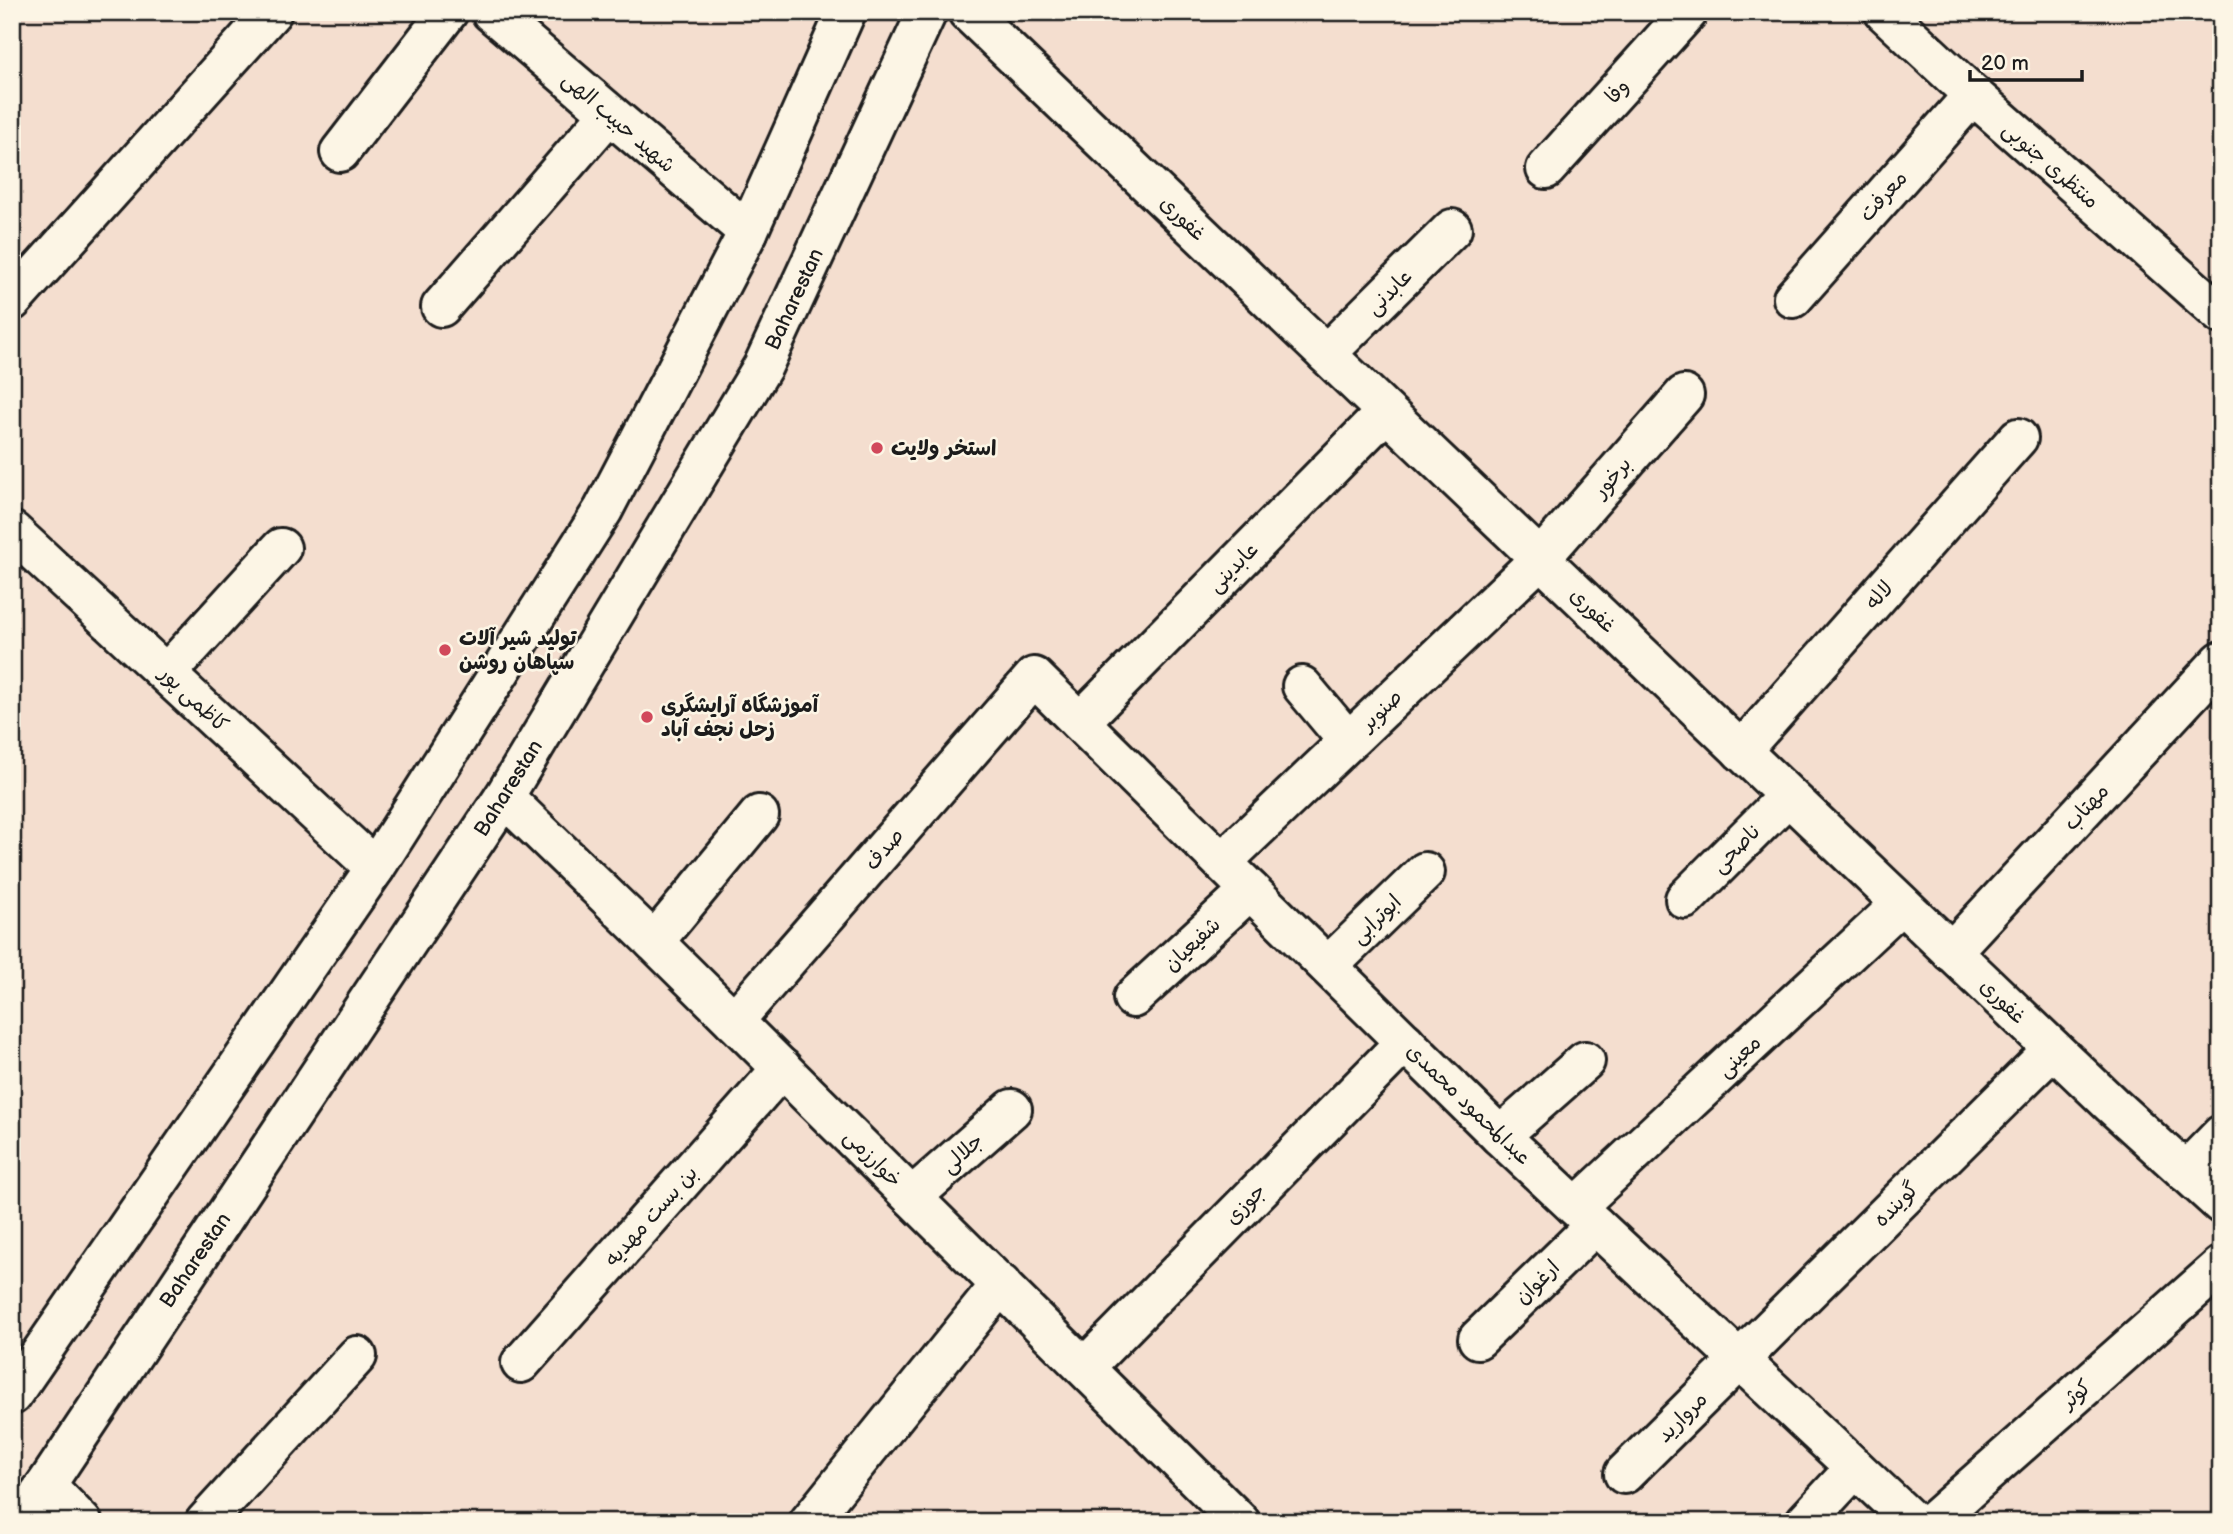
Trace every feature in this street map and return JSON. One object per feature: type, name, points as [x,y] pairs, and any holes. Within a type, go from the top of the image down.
[{"type":"street","points":[[12,302],[272,12]]},
{"type":"street","points":[[340,152],[448,12]]},
{"type":"street","name":"شهید حبیب الهی","points":[[491,12],[748,232]]},
{"type":"street","points":[[12,1395],[375,868],[603,510],[748,232],[846,12]]},
{"type":"street","name":"Baharestan","points":[[18,1522],[46,1485],[504,797],[762,366],[927,12]]},
{"type":"street","name":"غفوری","points":[[968,12],[1951,952],[2221,1205]]},
{"type":"street","name":"وفا","points":[[1546,169],[1688,12]]},
{"type":"street","name":"منتظری جنوبی","points":[[1884,12],[1973,95],[2221,314]]},
{"type":"street","name":"معرفت","points":[[1793,298],[1973,95]]},
{"type":"street","points":[[441,307],[609,114]]},
{"type":"street","name":"عابدنی","points":[[1326,354],[1452,229]]},
{"type":"street","name":"برخور","points":[[1540,559],[1684,395]]},
{"type":"street","name":"عابدینی","points":[[1080,722],[1386,412]]},
{"type":"street","name":"لاله","points":[[1741,751],[2018,438]]},
{"type":"street","name":"کاظمی پور","points":[[12,531],[375,868]]},
{"type":"street","points":[[167,673],[281,548]]},
{"type":"street","name":"صنوبر","points":[[1222,862],[1540,559]]},
{"type":"street","name":"مهتاب","points":[[1951,952],[2221,661]]},
{"type":"street","name":"عبدالمحمود محمدی","points":[[1034,677],[1500,1136],[1913,1522]]},
{"type":"street","name":"صدف","points":[[734,1021],[1034,677]]},
{"type":"street","points":[[1302,686],[1348,741]]},
{"type":"street","name":"ناصحی","points":[[1685,899],[1788,796]]},
{"type":"street","name":"خوارزمی","points":[[504,797],[1240,1522]]},
{"type":"street","points":[[654,942],[759,816]]},
{"type":"street","name":"ابوترابی","points":[[1328,966],[1424,872]]},
{"type":"street","name":"شفیعیان","points":[[1133,998],[1250,890]]},
{"type":"street","name":"معینی","points":[[1586,1216],[1902,904]]},
{"type":"street","name":"جوزی","points":[[1085,1367],[1405,1042]]},
{"type":"street","name":"گوینده","points":[[1739,1359],[2053,1049]]},
{"type":"street","points":[[1500,1136],[1585,1061]]},
{"type":"street","name":"بن بست مهدیه","points":[[521,1363],[782,1068]]},
{"type":"street","name":"جلالی","points":[[912,1197],[1012,1109]]},
{"type":"street","points":[[2185,1172],[2221,1135]]},
{"type":"street","name":"ارغوان","points":[[1478,1339],[1586,1216]]},
{"type":"street","name":"کوثر","points":[[1932,1522],[2221,1266]]},
{"type":"street","points":[[809,1522],[1001,1284]]},
{"type":"street","points":[[205,1522],[357,1356]]},
{"type":"street","name":"مروارید","points":[[1624,1474],[1739,1359]]},
{"type":"street","points":[[1805,1522],[1855,1468]]},
{"type":"street","points":[[46,1485],[82,1522]]},
{"type":"place","name":"استخر ولایت","points":[[877,448]]},
{"type":"place","name":"تولید شیر آلات سپاهان روشن","points":[[445,650]]},
{"type":"place","name":"آموزشگاه آرایشگری زحل نجف آباد","points":[[647,717]]}]
